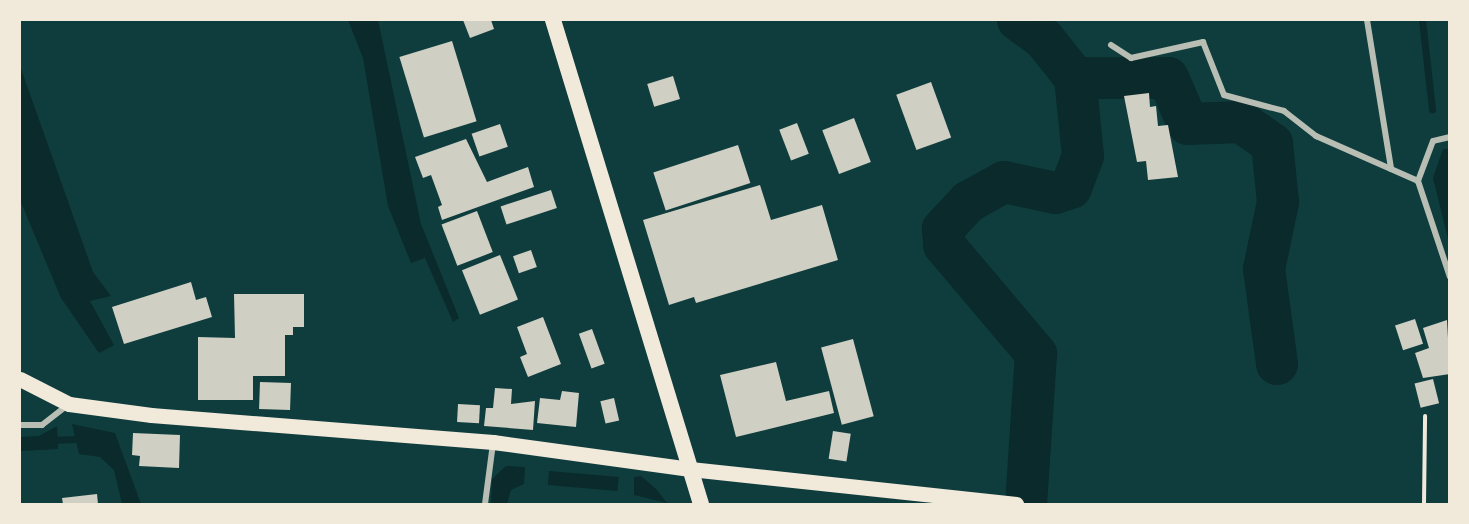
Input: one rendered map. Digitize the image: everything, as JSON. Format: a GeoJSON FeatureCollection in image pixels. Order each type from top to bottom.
{"type":"FeatureCollection","features":[{"type":"Feature","properties":{"kind":"highway"},"geometry":{"type":"LineString","coordinates":[[553,20],[701,504]]}},
{"type":"Feature","properties":{"kind":"main road"},"geometry":{"type":"LineString","coordinates":[[20,379],[69,404],[151,415],[493,442],[690,469],[1016,504]]}},
{"type":"Feature","properties":{"kind":"street"},"geometry":{"type":"LineString","coordinates":[[1368,20],[1391,169]]}},
{"type":"Feature","properties":{"kind":"street"},"geometry":{"type":"LineString","coordinates":[[1111,45],[1131,58],[1203,42],[1224,95],[1284,111],[1316,136],[1418,181]]}},
{"type":"Feature","properties":{"kind":"street"},"geometry":{"type":"LineString","coordinates":[[1449,138],[1433,141],[1418,181],[1449,277]]}},
{"type":"Feature","properties":{"kind":"street"},"geometry":{"type":"LineString","coordinates":[[20,425],[42,424],[69,404]]}},
{"type":"Feature","properties":{"kind":"street"},"geometry":{"type":"LineString","coordinates":[[484,504],[493,442]]}},
{"type":"Feature","properties":{"kind":"path"},"geometry":{"type":"LineString","coordinates":[[1424,504],[1425,417]]}},
{"type":"Feature","properties":{"kind":"water"},"geometry":{"type":"Polygon","coordinates":[[[348,20],[378,20],[421,224],[459,318],[453,322],[425,258],[411,263],[388,206],[363,58],[348,20]]]}},
{"type":"Feature","properties":{"kind":"water"},"geometry":{"type":"Polygon","coordinates":[[[20,66],[93,272],[111,296],[90,301],[114,345],[99,353],[61,298],[20,200],[20,66]]]}},
{"type":"Feature","properties":{"kind":"water"},"geometry":{"type":"Polygon","coordinates":[[[1443,149],[1449,149],[1449,243],[1433,178],[1443,149]]]}},
{"type":"Feature","properties":{"kind":"water"},"geometry":{"type":"Polygon","coordinates":[[[72,424],[115,433],[141,504],[122,504],[114,470],[100,457],[79,454],[72,424]]]}},
{"type":"Feature","properties":{"kind":"water"},"geometry":{"type":"Polygon","coordinates":[[[57,426],[58,449],[20,451],[20,437],[39,436],[57,426]]]}},
{"type":"Feature","properties":{"kind":"water"},"geometry":{"type":"Polygon","coordinates":[[[506,466],[525,467],[524,484],[511,490],[507,504],[491,504],[492,479],[506,466]]]}},
{"type":"Feature","properties":{"kind":"water"},"geometry":{"type":"Polygon","coordinates":[[[549,471],[619,477],[618,491],[548,485],[549,471]]]}},
{"type":"Feature","properties":{"kind":"water"},"geometry":{"type":"Polygon","coordinates":[[[641,476],[657,490],[667,503],[634,495],[634,477],[641,476]]]}},
{"type":"Feature","properties":{"kind":"building"},"geometry":{"type":"Polygon","coordinates":[[[463,20],[491,20],[494,29],[470,38],[463,20]]]}},
{"type":"Feature","properties":{"kind":"building"},"geometry":{"type":"Polygon","coordinates":[[[452,41],[477,121],[424,137],[399,57],[452,41]]]}},
{"type":"Feature","properties":{"kind":"building"},"geometry":{"type":"Polygon","coordinates":[[[673,76],[680,99],[654,107],[647,84],[673,76]]]}},
{"type":"Feature","properties":{"kind":"building"},"geometry":{"type":"Polygon","coordinates":[[[931,82],[951,137],[916,150],[896,95],[931,82]]]}},
{"type":"Feature","properties":{"kind":"building"},"geometry":{"type":"Polygon","coordinates":[[[1149,93],[1150,107],[1156,106],[1158,126],[1168,125],[1178,177],[1148,180],[1146,161],[1137,162],[1124,96],[1149,93]]]}},
{"type":"Feature","properties":{"kind":"building"},"geometry":{"type":"Polygon","coordinates":[[[854,118],[871,162],[839,174],[822,130],[854,118]]]}},
{"type":"Feature","properties":{"kind":"building"},"geometry":{"type":"Polygon","coordinates":[[[797,123],[809,154],[791,161],[779,130],[797,123]]]}},
{"type":"Feature","properties":{"kind":"building"},"geometry":{"type":"Polygon","coordinates":[[[500,124],[508,147],[479,156],[472,134],[500,124]]]}},
{"type":"Feature","properties":{"kind":"building"},"geometry":{"type":"Polygon","coordinates":[[[466,139],[487,182],[528,167],[534,187],[442,220],[438,207],[442,205],[431,175],[423,178],[415,157],[466,139]]]}},
{"type":"Feature","properties":{"kind":"building"},"geometry":{"type":"Polygon","coordinates":[[[738,145],[750,183],[666,211],[653,173],[738,145]]]}},
{"type":"Feature","properties":{"kind":"building"},"geometry":{"type":"Polygon","coordinates":[[[760,185],[771,220],[822,205],[838,260],[696,303],[694,297],[669,305],[643,220],[760,185]]]}},
{"type":"Feature","properties":{"kind":"building"},"geometry":{"type":"Polygon","coordinates":[[[551,190],[557,208],[506,224],[501,206],[551,190]]]}},
{"type":"Feature","properties":{"kind":"building"},"geometry":{"type":"Polygon","coordinates":[[[477,211],[493,252],[457,266],[442,225],[477,211]]]}},
{"type":"Feature","properties":{"kind":"building"},"geometry":{"type":"Polygon","coordinates":[[[531,250],[537,267],[519,273],[513,256],[531,250]]]}},
{"type":"Feature","properties":{"kind":"building"},"geometry":{"type":"Polygon","coordinates":[[[500,255],[518,300],[480,315],[462,270],[500,255]]]}},
{"type":"Feature","properties":{"kind":"building"},"geometry":{"type":"Polygon","coordinates":[[[191,282],[196,300],[206,297],[212,317],[124,344],[112,307],[191,282]]]}},
{"type":"Feature","properties":{"kind":"building"},"geometry":{"type":"Polygon","coordinates":[[[234,294],[304,294],[304,327],[293,327],[293,335],[285,335],[285,376],[253,376],[253,400],[198,400],[198,337],[235,338],[234,294]]]}},
{"type":"Feature","properties":{"kind":"building"},"geometry":{"type":"Polygon","coordinates":[[[543,317],[561,364],[528,377],[520,357],[527,354],[517,327],[543,317]]]}},
{"type":"Feature","properties":{"kind":"building"},"geometry":{"type":"Polygon","coordinates":[[[1415,319],[1423,344],[1403,350],[1395,325],[1415,319]]]}},
{"type":"Feature","properties":{"kind":"building"},"geometry":{"type":"Polygon","coordinates":[[[1447,320],[1450,374],[1423,378],[1415,353],[1429,348],[1423,328],[1447,320]]]}},
{"type":"Feature","properties":{"kind":"building"},"geometry":{"type":"Polygon","coordinates":[[[592,329],[605,364],[591,369],[579,334],[592,329]]]}},
{"type":"Feature","properties":{"kind":"building"},"geometry":{"type":"Polygon","coordinates":[[[853,339],[874,416],[842,425],[821,348],[853,339]]]}},
{"type":"Feature","properties":{"kind":"building"},"geometry":{"type":"Polygon","coordinates":[[[776,362],[786,401],[829,391],[834,413],[736,437],[720,375],[776,362]]]}},
{"type":"Feature","properties":{"kind":"building"},"geometry":{"type":"Polygon","coordinates":[[[1433,379],[1439,403],[1421,408],[1415,384],[1433,379]]]}},
{"type":"Feature","properties":{"kind":"building"},"geometry":{"type":"Polygon","coordinates":[[[260,382],[291,383],[290,410],[259,409],[260,382]]]}},
{"type":"Feature","properties":{"kind":"building"},"geometry":{"type":"Polygon","coordinates":[[[495,388],[512,389],[511,404],[535,401],[533,430],[484,426],[486,408],[493,408],[495,388]]]}},
{"type":"Feature","properties":{"kind":"building"},"geometry":{"type":"Polygon","coordinates":[[[562,391],[579,393],[576,427],[537,423],[540,398],[560,400],[562,391]]]}},
{"type":"Feature","properties":{"kind":"building"},"geometry":{"type":"Polygon","coordinates":[[[614,398],[619,420],[606,424],[600,401],[614,398]]]}},
{"type":"Feature","properties":{"kind":"building"},"geometry":{"type":"Polygon","coordinates":[[[458,404],[480,405],[479,423],[457,422],[458,404]]]}},
{"type":"Feature","properties":{"kind":"building"},"geometry":{"type":"Polygon","coordinates":[[[833,431],[851,434],[846,461],[829,459],[833,431]]]}},
{"type":"Feature","properties":{"kind":"building"},"geometry":{"type":"Polygon","coordinates":[[[133,433],[180,435],[179,468],[139,466],[140,456],[132,455],[133,433]]]}},
{"type":"Feature","properties":{"kind":"building"},"geometry":{"type":"Polygon","coordinates":[[[97,494],[98,504],[63,504],[62,498],[97,494]]]}},
{"type":"Feature","properties":{"kind":"waterway"},"geometry":{"type":"LineString","coordinates":[[1018,20],[1044,39],[1075,78],[1083,156],[1071,188],[1055,193],[1004,182],[968,202],[943,229],[944,245],[1036,354],[1026,504]]}},
{"type":"Feature","properties":{"kind":"waterway"},"geometry":{"type":"LineString","coordinates":[[1422,20],[1432,109]]}},
{"type":"Feature","properties":{"kind":"waterway"},"geometry":{"type":"LineString","coordinates":[[1075,78],[1168,78],[1188,124],[1241,122],[1272,144],[1278,202],[1264,269],[1277,364]]}},
{"type":"Feature","properties":{"kind":"waterway"},"geometry":{"type":"LineString","coordinates":[[49,440],[83,439]]}}]}
